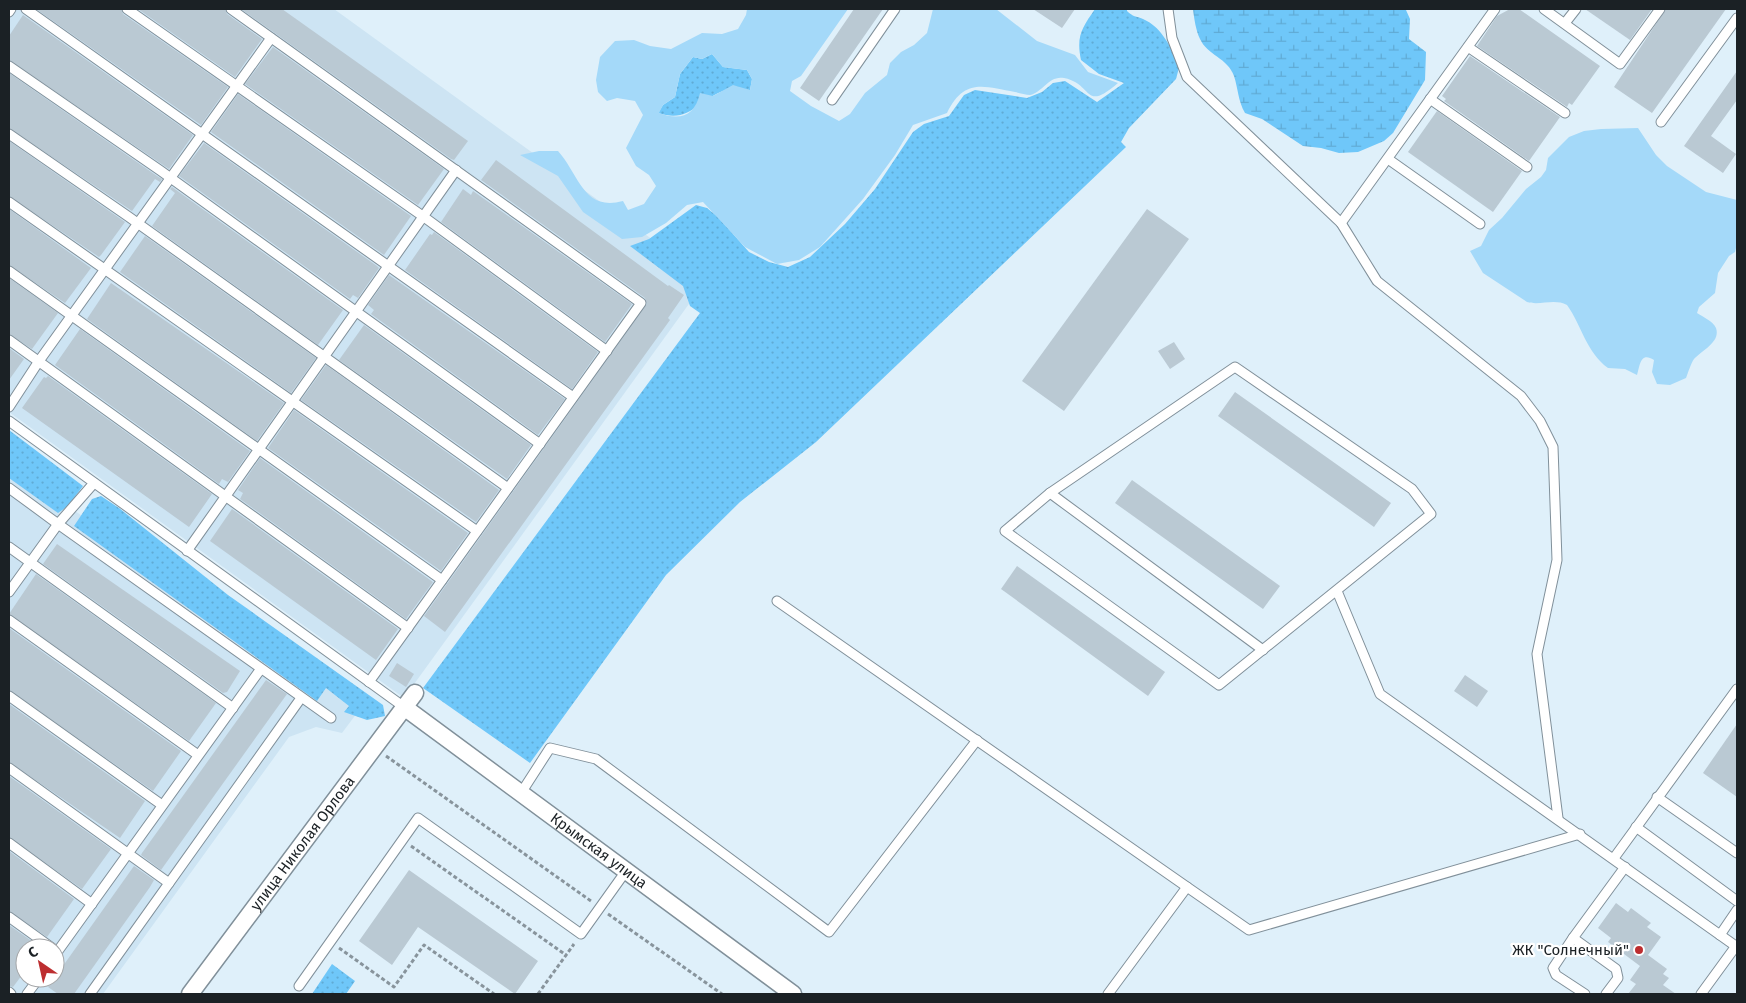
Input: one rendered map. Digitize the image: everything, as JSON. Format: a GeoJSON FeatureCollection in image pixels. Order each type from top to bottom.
{"type":"FeatureCollection","features":[{"type":"Feature","properties":{"kind":"street","name":"улица Николая Орлова"},"geometry":{"type":"LineString","coordinates":[[190,994],[415,693]]}},
{"type":"Feature","properties":{"kind":"street","name":"Крымская улица"},"geometry":{"type":"LineString","coordinates":[[404,708],[794,994]]}},
{"type":"Feature","properties":{"kind":"lane"},"geometry":{"type":"LineString","coordinates":[[26,9],[573,397]]}},
{"type":"Feature","properties":{"kind":"lane"},"geometry":{"type":"LineString","coordinates":[[128,9],[424,217],[607,351]]}},
{"type":"Feature","properties":{"kind":"lane"},"geometry":{"type":"LineString","coordinates":[[231,9],[641,303],[369,682]]}},
{"type":"Feature","properties":{"kind":"lane"},"geometry":{"type":"LineString","coordinates":[[832,100],[895,9]]}},
{"type":"Feature","properties":{"kind":"lane"},"geometry":{"type":"LineString","coordinates":[[1168,9],[1172,38],[1187,77],[1341,223],[1377,281],[1522,396],[1540,421],[1553,447],[1556,560],[1537,654],[1558,818]]}},
{"type":"Feature","properties":{"kind":"lane"},"geometry":{"type":"LineString","coordinates":[[1341,223],[1495,9]]}},
{"type":"Feature","properties":{"kind":"lane"},"geometry":{"type":"LineString","coordinates":[[1544,9],[1620,64],[1660,9]]}},
{"type":"Feature","properties":{"kind":"lane"},"geometry":{"type":"LineString","coordinates":[[1565,23],[1576,9]]}},
{"type":"Feature","properties":{"kind":"lane"},"geometry":{"type":"LineString","coordinates":[[1661,122],[1737,18]]}},
{"type":"Feature","properties":{"kind":"lane"},"geometry":{"type":"LineString","coordinates":[[9,407],[39,361],[172,179],[271,38]]}},
{"type":"Feature","properties":{"kind":"lane"},"geometry":{"type":"LineString","coordinates":[[1468,47],[1565,113]]}},
{"type":"Feature","properties":{"kind":"lane"},"geometry":{"type":"LineString","coordinates":[[9,66],[172,179],[540,444]]}},
{"type":"Feature","properties":{"kind":"lane"},"geometry":{"type":"LineString","coordinates":[[1430,99],[1527,167]]}},
{"type":"Feature","properties":{"kind":"lane"},"geometry":{"type":"LineString","coordinates":[[9,134],[139,224],[508,488]]}},
{"type":"Feature","properties":{"kind":"lane"},"geometry":{"type":"LineString","coordinates":[[1388,159],[1480,224]]}},
{"type":"Feature","properties":{"kind":"lane"},"geometry":{"type":"LineString","coordinates":[[187,551],[456,170]]}},
{"type":"Feature","properties":{"kind":"lane"},"geometry":{"type":"LineString","coordinates":[[9,202],[477,532]]}},
{"type":"Feature","properties":{"kind":"lane"},"geometry":{"type":"LineString","coordinates":[[9,271],[442,580]]}},
{"type":"Feature","properties":{"kind":"lane"},"geometry":{"type":"LineString","coordinates":[[9,340],[408,628]]}},
{"type":"Feature","properties":{"kind":"lane"},"geometry":{"type":"LineString","coordinates":[[1235,368],[1412,489],[1431,514],[1337,590],[1219,685],[1005,531],[1050,493],[1235,368]]}},
{"type":"Feature","properties":{"kind":"lane"},"geometry":{"type":"LineString","coordinates":[[9,421],[404,708]]}},
{"type":"Feature","properties":{"kind":"lane"},"geometry":{"type":"LineString","coordinates":[[9,592],[58,524],[94,483]]}},
{"type":"Feature","properties":{"kind":"lane"},"geometry":{"type":"LineString","coordinates":[[9,488],[260,670],[331,718]]}},
{"type":"Feature","properties":{"kind":"lane"},"geometry":{"type":"LineString","coordinates":[[1050,493],[1263,650]]}},
{"type":"Feature","properties":{"kind":"lane"},"geometry":{"type":"LineString","coordinates":[[9,547],[233,708]]}},
{"type":"Feature","properties":{"kind":"lane"},"geometry":{"type":"LineString","coordinates":[[1337,590],[1380,694],[1558,818],[1736,947],[1701,994]]}},
{"type":"Feature","properties":{"kind":"lane"},"geometry":{"type":"LineString","coordinates":[[777,601],[1248,930],[1580,834]]}},
{"type":"Feature","properties":{"kind":"lane"},"geometry":{"type":"LineString","coordinates":[[9,620],[198,756]]}},
{"type":"Feature","properties":{"kind":"lane"},"geometry":{"type":"LineString","coordinates":[[65,938],[92,904],[260,670]]}},
{"type":"Feature","properties":{"kind":"lane"},"geometry":{"type":"LineString","coordinates":[[1614,858],[1737,689]]}},
{"type":"Feature","properties":{"kind":"lane"},"geometry":{"type":"LineString","coordinates":[[9,696],[162,805]]}},
{"type":"Feature","properties":{"kind":"lane"},"geometry":{"type":"LineString","coordinates":[[90,994],[301,698]]}},
{"type":"Feature","properties":{"kind":"lane"},"geometry":{"type":"LineString","coordinates":[[521,794],[550,748],[596,759],[829,932],[977,740]]}},
{"type":"Feature","properties":{"kind":"lane"},"geometry":{"type":"LineString","coordinates":[[9,768],[169,883]]}},
{"type":"Feature","properties":{"kind":"lane"},"geometry":{"type":"LineString","coordinates":[[1657,797],[1737,853]]}},
{"type":"Feature","properties":{"kind":"lane"},"geometry":{"type":"LineString","coordinates":[[299,986],[418,818],[581,934],[626,871]]}},
{"type":"Feature","properties":{"kind":"lane"},"geometry":{"type":"LineString","coordinates":[[1636,827],[1737,901]]}},
{"type":"Feature","properties":{"kind":"lane"},"geometry":{"type":"LineString","coordinates":[[9,843],[92,904]]}},
{"type":"Feature","properties":{"kind":"lane"},"geometry":{"type":"LineString","coordinates":[[1585,994],[1556,974],[1553,968],[1625,866]]}},
{"type":"Feature","properties":{"kind":"lane"},"geometry":{"type":"LineString","coordinates":[[1108,994],[1187,887]]}},
{"type":"Feature","properties":{"kind":"lane"},"geometry":{"type":"LineString","coordinates":[[1720,935],[1737,910]]}},
{"type":"Feature","properties":{"kind":"lane"},"geometry":{"type":"LineString","coordinates":[[9,917],[37,938]]}},
{"type":"Feature","properties":{"kind":"lane"},"geometry":{"type":"LineString","coordinates":[[1573,938],[1616,969],[1618,978],[1606,994]]}},
{"type":"Feature","properties":{"kind":"path"},"geometry":{"type":"LineString","coordinates":[[374,748],[722,994]]}},
{"type":"Feature","properties":{"kind":"path"},"geometry":{"type":"LineString","coordinates":[[403,840],[566,955]]}},
{"type":"Feature","properties":{"kind":"path"},"geometry":{"type":"LineString","coordinates":[[538,994],[581,934]]}},
{"type":"Feature","properties":{"kind":"path"},"geometry":{"type":"LineString","coordinates":[[330,942],[394,987],[424,945],[494,994]]}},
{"type":"Feature","properties":{"kind":"shaded area"},"geometry":{"type":"Polygon","coordinates":[[[9,9],[334,9],[707,279],[404,698],[9,412],[9,9]]]}},
{"type":"Feature","properties":{"kind":"shaded area"},"geometry":{"type":"Polygon","coordinates":[[[747,9],[848,9],[801,76],[792,81],[790,91],[811,106],[839,121],[850,114],[865,93],[887,75],[890,63],[901,52],[914,45],[927,33],[933,9],[996,9],[1037,41],[1075,55],[1088,72],[1118,83],[1099,96],[1089,94],[1073,81],[1064,78],[1050,81],[1039,91],[1030,95],[984,87],[968,89],[953,102],[947,113],[913,125],[895,155],[863,199],[820,247],[799,260],[777,264],[745,247],[703,202],[687,205],[666,223],[642,237],[622,239],[583,212],[558,176],[520,155],[539,151],[558,151],[583,189],[590,196],[599,201],[610,203],[623,201],[628,210],[644,204],[656,186],[649,175],[636,166],[626,148],[643,115],[635,101],[617,98],[607,101],[598,92],[596,80],[600,57],[615,41],[634,40],[650,46],[671,49],[702,33],[722,34],[738,29],[746,15],[747,9]],[[712,54],[702,59],[693,57],[680,74],[675,97],[663,105],[659,113],[674,116],[686,115],[698,101],[700,93],[713,96],[733,85],[750,90],[752,79],[747,70],[723,67],[712,54]]]}},
{"type":"Feature","properties":{"kind":"shaded area"},"geometry":{"type":"Polygon","coordinates":[[[1638,128],[1656,155],[1667,166],[1706,192],[1737,200],[1737,244],[1735,252],[1729,256],[1718,273],[1715,293],[1699,307],[1697,313],[1715,326],[1716,338],[1710,346],[1694,359],[1686,378],[1670,385],[1657,384],[1652,372],[1654,360],[1646,357],[1641,361],[1637,375],[1625,369],[1608,368],[1589,347],[1567,305],[1557,302],[1527,302],[1483,273],[1470,251],[1481,246],[1489,230],[1502,218],[1526,189],[1541,177],[1546,170],[1548,158],[1569,137],[1584,131],[1638,128]]]}},
{"type":"Feature","properties":{"kind":"shaded area"},"geometry":{"type":"Polygon","coordinates":[[[9,462],[224,621],[321,676],[363,705],[342,733],[316,727],[289,737],[103,994],[9,994],[9,462]]]}},
{"type":"Feature","properties":{"kind":"green space"},"geometry":{"type":"Polygon","coordinates":[[[1095,9],[1127,9],[1131,14],[1150,23],[1165,38],[1180,64],[1176,79],[1129,128],[1121,142],[1126,147],[816,442],[740,502],[666,575],[530,763],[423,688],[700,313],[690,306],[683,286],[630,246],[649,239],[696,205],[707,208],[718,217],[749,252],[769,262],[788,267],[810,257],[845,224],[875,189],[913,132],[924,124],[949,116],[964,95],[975,90],[1027,98],[1042,92],[1053,83],[1065,81],[1097,102],[1124,83],[1099,74],[1081,60],[1079,45],[1081,33],[1095,9]]]}},
{"type":"Feature","properties":{"kind":"green space"},"geometry":{"type":"Polygon","coordinates":[[[1193,9],[1406,10],[1410,19],[1409,39],[1426,52],[1425,80],[1393,133],[1384,141],[1358,152],[1339,153],[1303,146],[1262,119],[1245,113],[1231,70],[1207,49],[1200,39],[1193,9]]]}},
{"type":"Feature","properties":{"kind":"green space"},"geometry":{"type":"Polygon","coordinates":[[[712,54],[723,67],[747,70],[752,79],[750,90],[726,90],[716,94],[694,109],[678,115],[669,116],[658,113],[663,105],[675,97],[680,74],[693,57],[702,59],[712,54]]]}},
{"type":"Feature","properties":{"kind":"green space"},"geometry":{"type":"Polygon","coordinates":[[[9,430],[83,486],[68,506],[58,513],[9,478],[9,430]]]}},
{"type":"Feature","properties":{"kind":"green space"},"geometry":{"type":"Polygon","coordinates":[[[101,496],[119,508],[228,595],[383,705],[385,716],[367,720],[344,712],[349,706],[326,688],[317,701],[74,526],[92,499],[101,496]]]}},
{"type":"Feature","properties":{"kind":"green space"},"geometry":{"type":"Polygon","coordinates":[[[332,964],[355,981],[346,994],[312,994],[332,964]]]}},
{"type":"Feature","properties":{"kind":"building"},"geometry":{"type":"Polygon","coordinates":[[[36,9],[121,9],[123,14],[228,87],[201,125],[36,9]]]}},
{"type":"Feature","properties":{"kind":"building"},"geometry":{"type":"Polygon","coordinates":[[[138,9],[225,9],[227,14],[262,39],[235,77],[138,9]]]}},
{"type":"Feature","properties":{"kind":"building"},"geometry":{"type":"Polygon","coordinates":[[[241,9],[282,9],[468,141],[454,160],[451,159],[241,9]]]}},
{"type":"Feature","properties":{"kind":"building"},"geometry":{"type":"Polygon","coordinates":[[[854,9],[883,9],[819,101],[800,88],[854,9]]]}},
{"type":"Feature","properties":{"kind":"building"},"geometry":{"type":"Polygon","coordinates":[[[1033,9],[1075,9],[1062,28],[1033,9]]]}},
{"type":"Feature","properties":{"kind":"building"},"geometry":{"type":"Polygon","coordinates":[[[1510,9],[1519,9],[1600,66],[1572,105],[1569,103],[1567,107],[1477,46],[1497,16],[1510,9]]]}},
{"type":"Feature","properties":{"kind":"building"},"geometry":{"type":"Polygon","coordinates":[[[1585,9],[1652,9],[1630,40],[1585,9]]]}},
{"type":"Feature","properties":{"kind":"building"},"geometry":{"type":"Polygon","coordinates":[[[1666,9],[1726,9],[1652,113],[1614,87],[1666,9]]]}},
{"type":"Feature","properties":{"kind":"building"},"geometry":{"type":"Polygon","coordinates":[[[23,15],[193,135],[169,169],[9,60],[9,36],[23,15]]]}},
{"type":"Feature","properties":{"kind":"building"},"geometry":{"type":"Polygon","coordinates":[[[273,47],[444,169],[418,205],[245,84],[273,47]]]}},
{"type":"Feature","properties":{"kind":"building"},"geometry":{"type":"Polygon","coordinates":[[[1470,56],[1560,117],[1529,161],[1444,101],[1446,99],[1442,96],[1470,56]]]}},
{"type":"Feature","properties":{"kind":"building"},"geometry":{"type":"Polygon","coordinates":[[[1737,71],[1737,100],[1711,136],[1736,154],[1723,173],[1684,146],[1737,71]]]}},
{"type":"Feature","properties":{"kind":"building"},"geometry":{"type":"Polygon","coordinates":[[[9,73],[162,179],[160,182],[155,179],[132,211],[9,128],[9,73]]]}},
{"type":"Feature","properties":{"kind":"building"},"geometry":{"type":"Polygon","coordinates":[[[238,94],[411,216],[384,255],[211,132],[238,94]]]}},
{"type":"Feature","properties":{"kind":"building"},"geometry":{"type":"Polygon","coordinates":[[[1437,111],[1522,171],[1493,212],[1408,152],[1437,111]]]}},
{"type":"Feature","properties":{"kind":"building"},"geometry":{"type":"Polygon","coordinates":[[[9,141],[125,222],[99,257],[9,196],[9,141]]]}},
{"type":"Feature","properties":{"kind":"building"},"geometry":{"type":"Polygon","coordinates":[[[204,143],[379,268],[358,298],[353,295],[350,299],[179,176],[204,143]]]}},
{"type":"Feature","properties":{"kind":"building"},"geometry":{"type":"Polygon","coordinates":[[[496,160],[668,286],[684,295],[668,318],[670,320],[445,632],[424,616],[647,304],[645,298],[481,180],[496,160]]]}},
{"type":"Feature","properties":{"kind":"building"},"geometry":{"type":"Polygon","coordinates":[[[172,187],[343,310],[318,345],[152,226],[175,193],[170,189],[172,187]]]}},
{"type":"Feature","properties":{"kind":"building"},"geometry":{"type":"Polygon","coordinates":[[[463,189],[471,195],[473,191],[632,304],[605,342],[441,222],[463,189]]]}},
{"type":"Feature","properties":{"kind":"building"},"geometry":{"type":"Polygon","coordinates":[[[9,209],[91,268],[65,303],[9,265],[9,209]]]}},
{"type":"Feature","properties":{"kind":"building"},"geometry":{"type":"Polygon","coordinates":[[[1147,209],[1189,239],[1064,411],[1022,381],[1147,209]]]}},
{"type":"Feature","properties":{"kind":"building"},"geometry":{"type":"Polygon","coordinates":[[[434,232],[598,352],[572,389],[405,270],[430,234],[432,235],[434,232]]]}},
{"type":"Feature","properties":{"kind":"building"},"geometry":{"type":"Polygon","coordinates":[[[145,236],[316,358],[291,393],[120,272],[145,236]]]}},
{"type":"Feature","properties":{"kind":"building"},"geometry":{"type":"Polygon","coordinates":[[[389,275],[565,399],[538,435],[371,314],[374,310],[368,305],[389,275]]]}},
{"type":"Feature","properties":{"kind":"building"},"geometry":{"type":"Polygon","coordinates":[[[9,278],[58,313],[32,349],[9,334],[9,278]]]}},
{"type":"Feature","properties":{"kind":"building"},"geometry":{"type":"Polygon","coordinates":[[[111,283],[284,403],[257,441],[87,319],[111,283]]]}},
{"type":"Feature","properties":{"kind":"building"},"geometry":{"type":"Polygon","coordinates":[[[364,325],[531,445],[507,479],[339,360],[364,325]]]}},
{"type":"Feature","properties":{"kind":"building"},"geometry":{"type":"Polygon","coordinates":[[[80,329],[250,451],[228,482],[222,479],[219,484],[55,365],[80,329]]]}},
{"type":"Feature","properties":{"kind":"building"},"geometry":{"type":"Polygon","coordinates":[[[1174,342],[1185,359],[1170,369],[1158,351],[1174,342]]]}},
{"type":"Feature","properties":{"kind":"building"},"geometry":{"type":"Polygon","coordinates":[[[9,348],[24,359],[9,380],[9,348]]]}},
{"type":"Feature","properties":{"kind":"building"},"geometry":{"type":"Polygon","coordinates":[[[326,365],[499,490],[476,522],[301,400],[326,365]]]}},
{"type":"Feature","properties":{"kind":"building"},"geometry":{"type":"Polygon","coordinates":[[[48,376],[212,494],[189,527],[22,408],[44,377],[48,376]]]}},
{"type":"Feature","properties":{"kind":"building"},"geometry":{"type":"Polygon","coordinates":[[[1235,392],[1391,503],[1374,527],[1218,416],[1235,392]]]}},
{"type":"Feature","properties":{"kind":"building"},"geometry":{"type":"Polygon","coordinates":[[[294,410],[468,533],[441,571],[268,448],[294,410]]]}},
{"type":"Feature","properties":{"kind":"building"},"geometry":{"type":"Polygon","coordinates":[[[260,458],[433,582],[406,619],[240,499],[243,493],[238,490],[260,458]]]}},
{"type":"Feature","properties":{"kind":"building"},"geometry":{"type":"Polygon","coordinates":[[[1132,480],[1280,586],[1263,609],[1115,503],[1132,480]]]}},
{"type":"Feature","properties":{"kind":"building"},"geometry":{"type":"Polygon","coordinates":[[[232,509],[398,629],[376,660],[210,541],[232,509]]]}},
{"type":"Feature","properties":{"kind":"building"},"geometry":{"type":"Polygon","coordinates":[[[57,544],[240,671],[227,692],[223,693],[43,564],[57,544]]]}},
{"type":"Feature","properties":{"kind":"building"},"geometry":{"type":"Polygon","coordinates":[[[1017,566],[1165,672],[1148,696],[1001,589],[1017,566]]]}},
{"type":"Feature","properties":{"kind":"building"},"geometry":{"type":"Polygon","coordinates":[[[36,574],[216,703],[189,741],[9,614],[36,574]]]}},
{"type":"Feature","properties":{"kind":"building"},"geometry":{"type":"Polygon","coordinates":[[[9,628],[181,751],[153,791],[9,690],[9,628]]]}},
{"type":"Feature","properties":{"kind":"building"},"geometry":{"type":"Polygon","coordinates":[[[397,663],[414,674],[406,687],[389,676],[397,663]]]}},
{"type":"Feature","properties":{"kind":"building"},"geometry":{"type":"Polygon","coordinates":[[[1465,675],[1488,691],[1477,707],[1454,691],[1465,675]]]}},
{"type":"Feature","properties":{"kind":"building"},"geometry":{"type":"Polygon","coordinates":[[[266,680],[287,694],[161,870],[141,855],[142,853],[266,680]]]}},
{"type":"Feature","properties":{"kind":"building"},"geometry":{"type":"Polygon","coordinates":[[[9,704],[145,801],[120,838],[9,762],[9,704]]]}},
{"type":"Feature","properties":{"kind":"building"},"geometry":{"type":"Polygon","coordinates":[[[1737,724],[1737,797],[1703,773],[1737,724]]]}},
{"type":"Feature","properties":{"kind":"building"},"geometry":{"type":"Polygon","coordinates":[[[9,776],[111,849],[82,889],[9,837],[9,776]]]}},
{"type":"Feature","properties":{"kind":"building"},"geometry":{"type":"Polygon","coordinates":[[[9,851],[74,899],[47,937],[9,911],[9,851]]]}},
{"type":"Feature","properties":{"kind":"building"},"geometry":{"type":"Polygon","coordinates":[[[134,866],[154,880],[74,994],[58,994],[49,988],[65,988],[65,963],[134,866]]]}},
{"type":"Feature","properties":{"kind":"building"},"geometry":{"type":"Polygon","coordinates":[[[409,870],[538,961],[515,994],[418,927],[392,965],[359,941],[409,870]]]}},
{"type":"Feature","properties":{"kind":"building","name":"ЖК \"Солнечный\""},"geometry":{"type":"Polygon","coordinates":[[[1616,903],[1628,912],[1631,908],[1651,923],[1647,927],[1661,937],[1648,955],[1667,969],[1663,974],[1669,978],[1663,985],[1676,994],[1628,994],[1636,984],[1630,980],[1640,966],[1608,942],[1611,938],[1598,928],[1616,903]]]}},
{"type":"Feature","properties":{"kind":"building"},"geometry":{"type":"Polygon","coordinates":[[[9,925],[27,938],[15,938],[15,984],[13,987],[9,986],[9,925]]]}},
{"type":"Feature","properties":{"kind":"place","name":"ЖК \"Солнечный\""},"geometry":{"type":"Point","coordinates":[1639,950]}}]}
